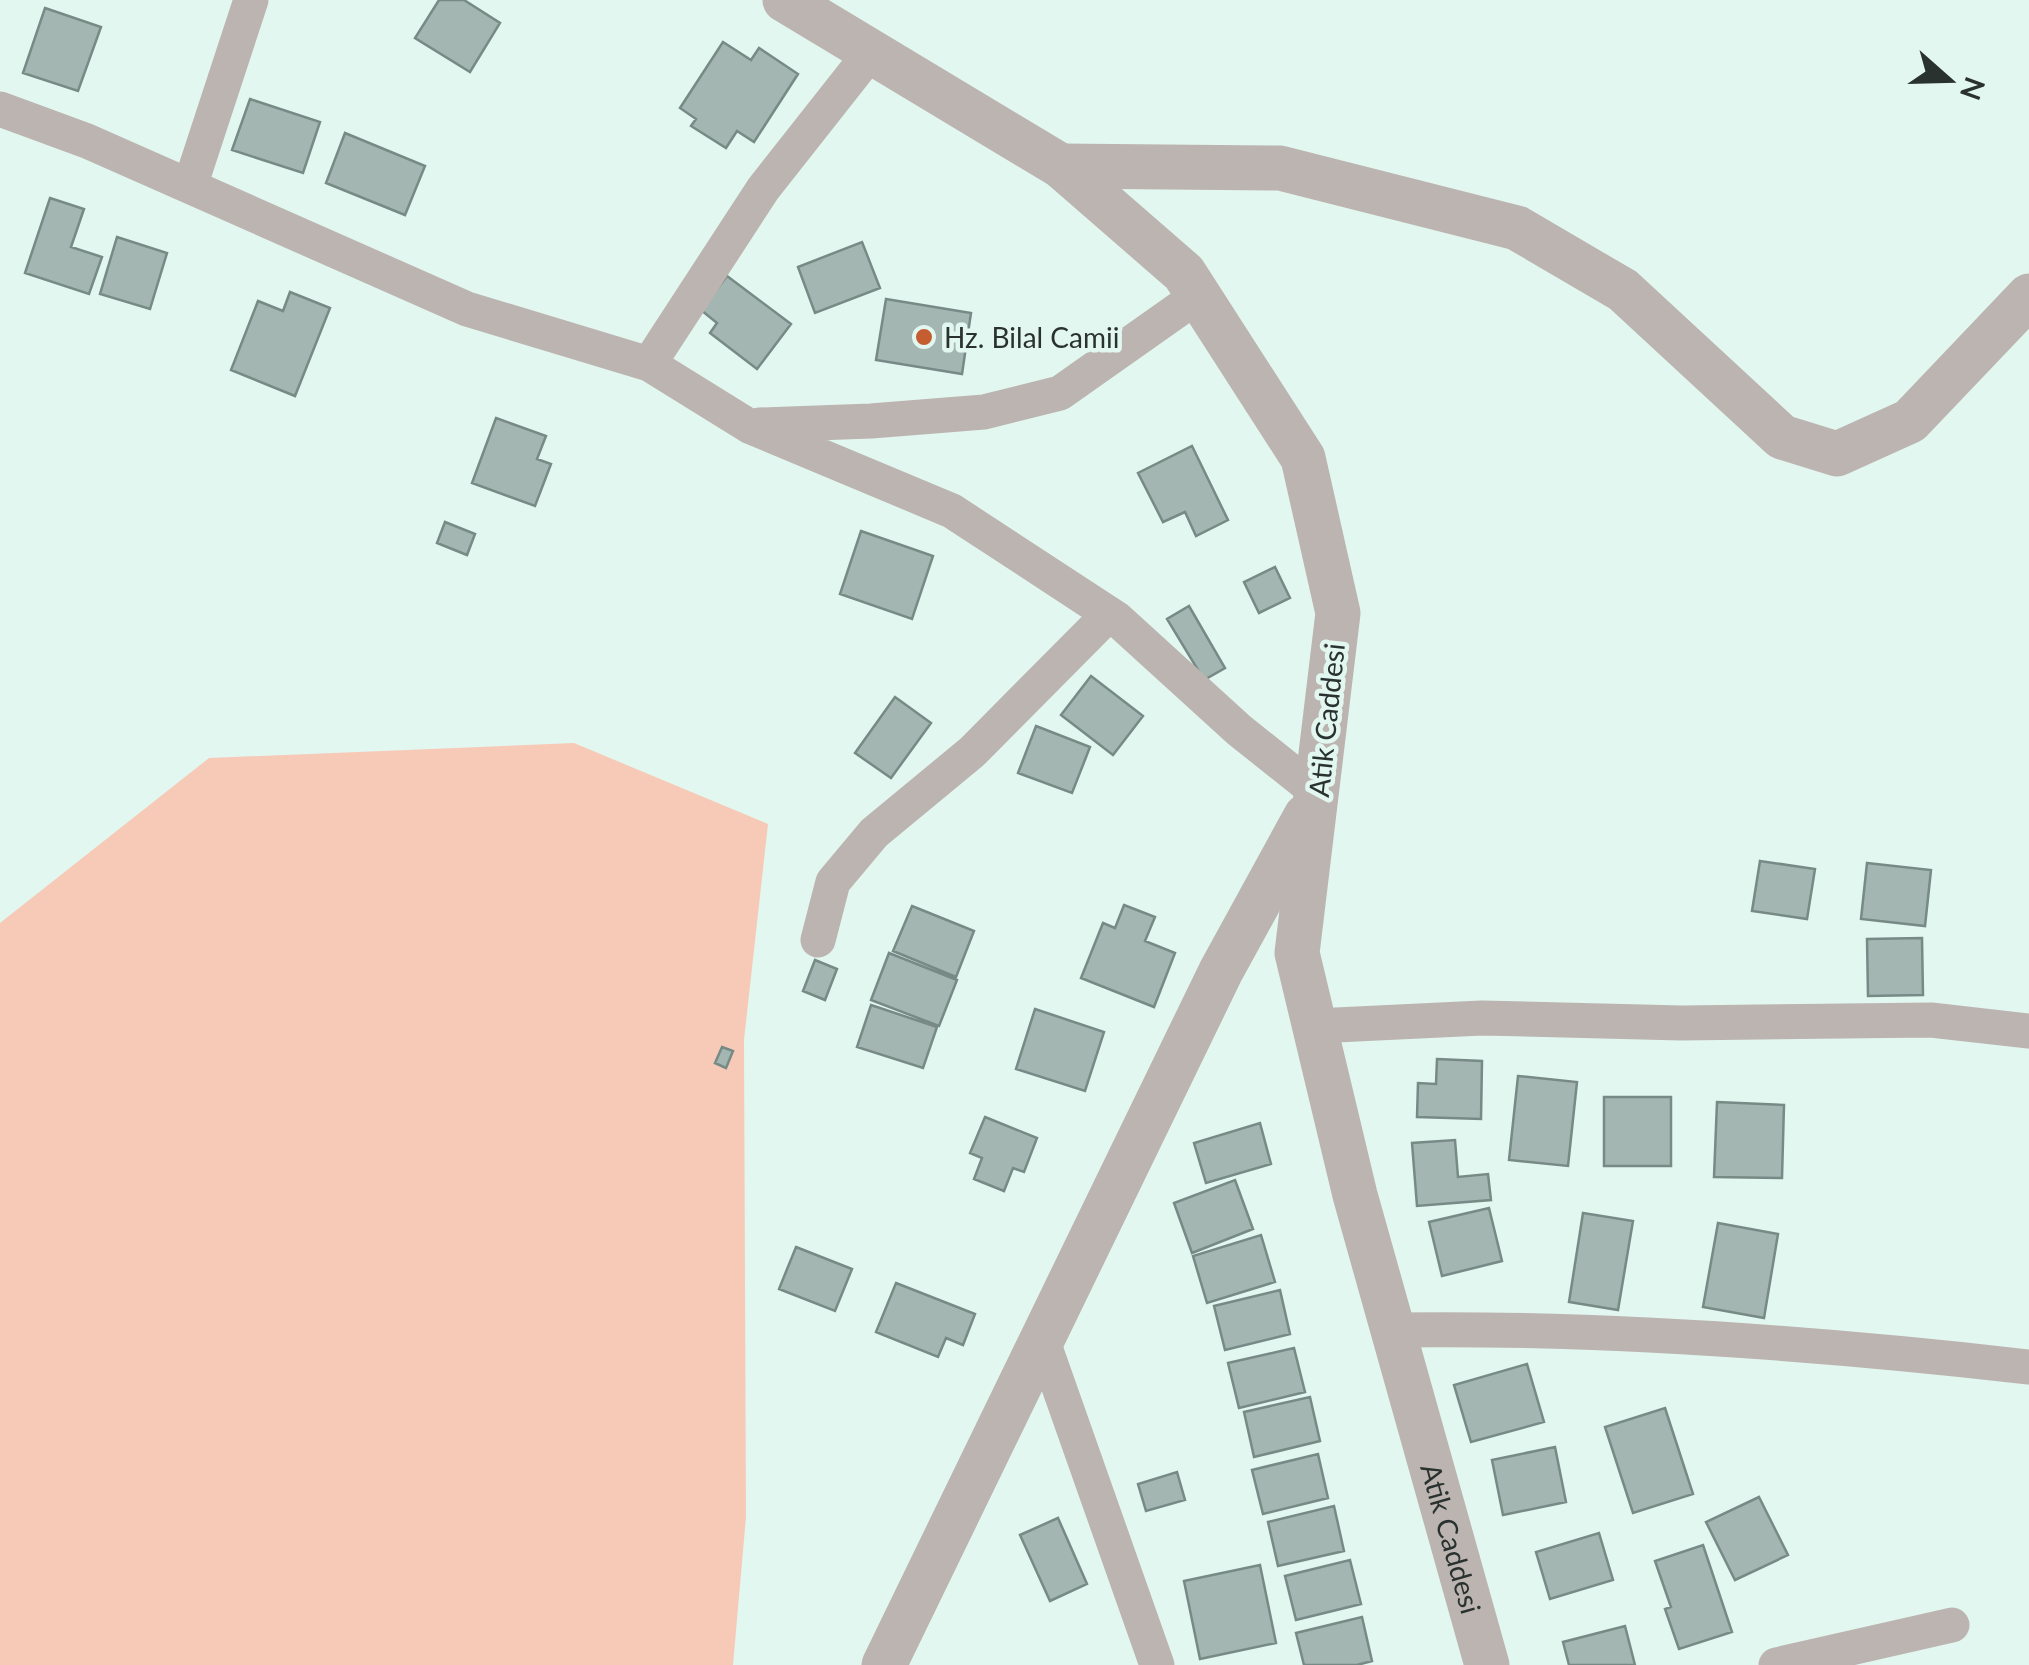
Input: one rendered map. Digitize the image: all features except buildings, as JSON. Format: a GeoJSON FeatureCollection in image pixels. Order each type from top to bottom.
{"type":"FeatureCollection","features":[{"type":"Feature","properties":{"kind":"street"},"geometry":{"type":"LineString","coordinates":[[190,186],[251,0]]}},
{"type":"Feature","properties":{"kind":"street","name":"Atik Caddesi"},"geometry":{"type":"LineString","coordinates":[[785,0],[1061,166],[1184,273],[1303,458],[1338,613],[1298,953],[1355,1195],[1487,1665]]}},
{"type":"Feature","properties":{"kind":"street"},"geometry":{"type":"LineString","coordinates":[[649,364],[763,189],[871,52]]}},
{"type":"Feature","properties":{"kind":"street"},"geometry":{"type":"LineString","coordinates":[[0,109],[87,141],[467,309],[649,364],[748,426],[952,510],[1109,614],[1239,730],[1318,794],[1221,971],[884,1665]]}},
{"type":"Feature","properties":{"kind":"street"},"geometry":{"type":"LineString","coordinates":[[1061,166],[1280,168],[1517,228],[1624,290],[1782,437],[1837,454],[1910,421],[2029,296]]}},
{"type":"Feature","properties":{"kind":"street"},"geometry":{"type":"LineString","coordinates":[[748,426],[984,412],[1060,393],[1198,295]]}},
{"type":"Feature","properties":{"kind":"street"},"geometry":{"type":"LineString","coordinates":[[818,940],[833,882],[874,833],[972,752],[1109,614]]}},
{"type":"Feature","properties":{"kind":"street"},"geometry":{"type":"LineString","coordinates":[[1315,1026],[1482,1018],[1680,1023],[1931,1020],[2029,1030]]}},
{"type":"Feature","properties":{"kind":"street"},"geometry":{"type":"LineString","coordinates":[[1393,1330],[1508,1328],[1715,1338],[2029,1367]]}},
{"type":"Feature","properties":{"kind":"street"},"geometry":{"type":"LineString","coordinates":[[1042,1339],[1156,1665]]}},
{"type":"Feature","properties":{"kind":"street"},"geometry":{"type":"LineString","coordinates":[[1776,1665],[1952,1625]]}},
{"type":"Feature","properties":{"kind":"shaded area"},"geometry":{"type":"Polygon","coordinates":[[[574,743],[768,824],[744,1040],[746,1517],[733,1665],[0,1665],[0,923],[209,758],[574,743]]]}},
{"type":"Feature","properties":{"kind":"place","name":"Hz. Bilal Camii"},"geometry":{"type":"Point","coordinates":[924,337]}}]}
